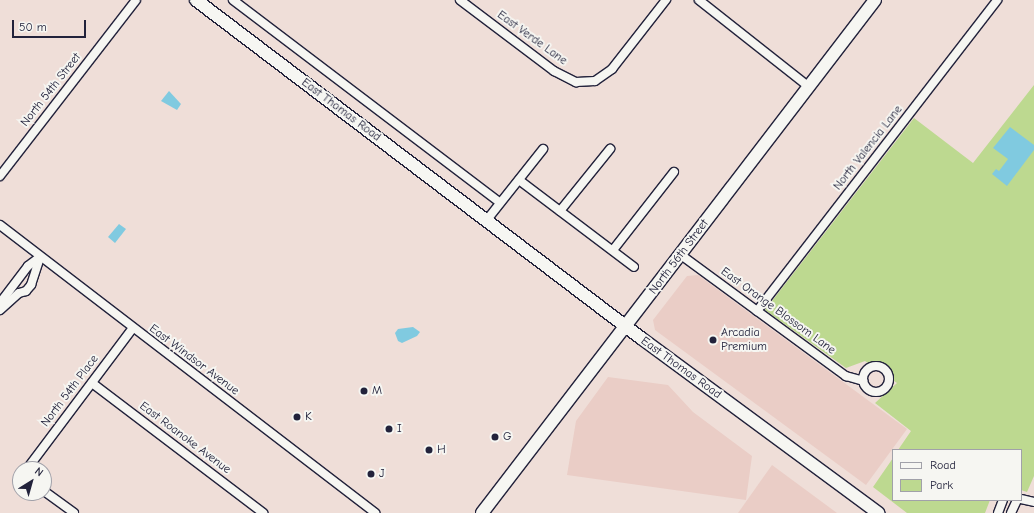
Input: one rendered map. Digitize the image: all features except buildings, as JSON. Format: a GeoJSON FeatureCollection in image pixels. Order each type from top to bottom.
{"type":"FeatureCollection","features":[{"type":"Feature","properties":{"kind":"main road","name":"East Thomas Road"},"geometry":{"type":"LineString","coordinates":[[196,0],[626,328],[878,513]]}},
{"type":"Feature","properties":{"kind":"main road","name":"North 56th Street"},"geometry":{"type":"LineString","coordinates":[[482,513],[626,328],[808,86],[875,0]]}},
{"type":"Feature","properties":{"kind":"street","name":"North 54th Street"},"geometry":{"type":"LineString","coordinates":[[0,176],[136,0]]}},
{"type":"Feature","properties":{"kind":"street","name":"East Thomas Road"},"geometry":{"type":"LineString","coordinates":[[233,0],[499,202]]}},
{"type":"Feature","properties":{"kind":"street","name":"East Verde Lane"},"geometry":{"type":"LineString","coordinates":[[460,0],[554,71],[576,82],[595,80],[612,69],[666,0]]}},
{"type":"Feature","properties":{"kind":"street"},"geometry":{"type":"LineString","coordinates":[[699,0],[808,86]]}},
{"type":"Feature","properties":{"kind":"street","name":"North Valencia Lane"},"geometry":{"type":"LineString","coordinates":[[757,311],[997,0]]}},
{"type":"Feature","properties":{"kind":"street"},"geometry":{"type":"LineString","coordinates":[[486,221],[499,202],[519,180],[544,148]]}},
{"type":"Feature","properties":{"kind":"street"},"geometry":{"type":"LineString","coordinates":[[560,211],[610,149]]}},
{"type":"Feature","properties":{"kind":"street"},"geometry":{"type":"LineString","coordinates":[[613,250],[674,172]]}},
{"type":"Feature","properties":{"kind":"street"},"geometry":{"type":"LineString","coordinates":[[519,180],[634,267]]}},
{"type":"Feature","properties":{"kind":"street","name":"East Windsor Avenue"},"geometry":{"type":"LineString","coordinates":[[0,225],[375,513]]}},
{"type":"Feature","properties":{"kind":"street","name":"East Orange Blossom Lane"},"geometry":{"type":"LineString","coordinates":[[681,254],[846,376],[863,381]]}},
{"type":"Feature","properties":{"kind":"street"},"geometry":{"type":"LineString","coordinates":[[0,303],[15,290],[26,291],[31,286],[40,257]]}},
{"type":"Feature","properties":{"kind":"street"},"geometry":{"type":"LineString","coordinates":[[0,310],[15,290],[28,266],[40,257]]}},
{"type":"Feature","properties":{"kind":"street","name":"North 54th Place"},"geometry":{"type":"LineString","coordinates":[[33,461],[133,328]]}},
{"type":"Feature","properties":{"kind":"street","name":"East Roanoke Avenue"},"geometry":{"type":"LineString","coordinates":[[92,383],[263,513]]}},
{"type":"Feature","properties":{"kind":"street"},"geometry":{"type":"LineString","coordinates":[[52,497],[74,513]]}},
{"type":"Feature","properties":{"kind":"street"},"geometry":{"type":"LineString","coordinates":[[1022,499],[1034,502]]}},
{"type":"Feature","properties":{"kind":"street"},"geometry":{"type":"LineString","coordinates":[[998,513],[1003,501]]}},
{"type":"Feature","properties":{"kind":"street"},"geometry":{"type":"LineString","coordinates":[[1011,513],[1017,501]]}},
{"type":"Feature","properties":{"kind":"shaded area"},"geometry":{"type":"Polygon","coordinates":[[[698,275],[907,429],[866,485],[655,330],[653,320],[687,276],[698,275]]]}},
{"type":"Feature","properties":{"kind":"shaded area"},"geometry":{"type":"Polygon","coordinates":[[[608,377],[668,385],[693,412],[752,456],[746,500],[567,475],[576,421],[608,377]]]}},
{"type":"Feature","properties":{"kind":"shaded area"},"geometry":{"type":"Polygon","coordinates":[[[772,465],[837,513],[738,513],[772,465]]]}},
{"type":"Feature","properties":{"kind":"green space"},"geometry":{"type":"Polygon","coordinates":[[[1034,85],[1034,476],[1027,492],[1022,490],[1022,449],[899,449],[911,431],[875,403],[897,383],[865,361],[846,368],[765,310],[914,118],[973,163],[1034,85]]]}},
{"type":"Feature","properties":{"kind":"green space"},"geometry":{"type":"Polygon","coordinates":[[[892,459],[892,501],[990,501],[985,513],[907,513],[873,487],[892,459]]]}},
{"type":"Feature","properties":{"kind":"water"},"geometry":{"type":"Polygon","coordinates":[[[169,91],[181,104],[177,110],[161,101],[169,91]]]}},
{"type":"Feature","properties":{"kind":"water"},"geometry":{"type":"Polygon","coordinates":[[[1010,127],[1034,145],[1034,150],[1007,186],[992,174],[996,169],[999,171],[1008,159],[993,148],[1010,127]]]}},
{"type":"Feature","properties":{"kind":"water"},"geometry":{"type":"Polygon","coordinates":[[[119,224],[126,229],[115,243],[108,237],[119,224]]]}},
{"type":"Feature","properties":{"kind":"water"},"geometry":{"type":"Polygon","coordinates":[[[413,327],[420,332],[417,336],[402,343],[398,341],[395,333],[398,329],[413,327]]]}},
{"type":"Feature","properties":{"kind":"place","name":"Arcadia Premium"},"geometry":{"type":"Point","coordinates":[713,340]}},
{"type":"Feature","properties":{"kind":"place","name":"M"},"geometry":{"type":"Point","coordinates":[364,391]}},
{"type":"Feature","properties":{"kind":"place","name":"K"},"geometry":{"type":"Point","coordinates":[297,417]}},
{"type":"Feature","properties":{"kind":"place","name":"I"},"geometry":{"type":"Point","coordinates":[389,429]}},
{"type":"Feature","properties":{"kind":"place","name":"G"},"geometry":{"type":"Point","coordinates":[495,437]}},
{"type":"Feature","properties":{"kind":"place","name":"H"},"geometry":{"type":"Point","coordinates":[429,450]}},
{"type":"Feature","properties":{"kind":"place","name":"J"},"geometry":{"type":"Point","coordinates":[371,474]}}]}
